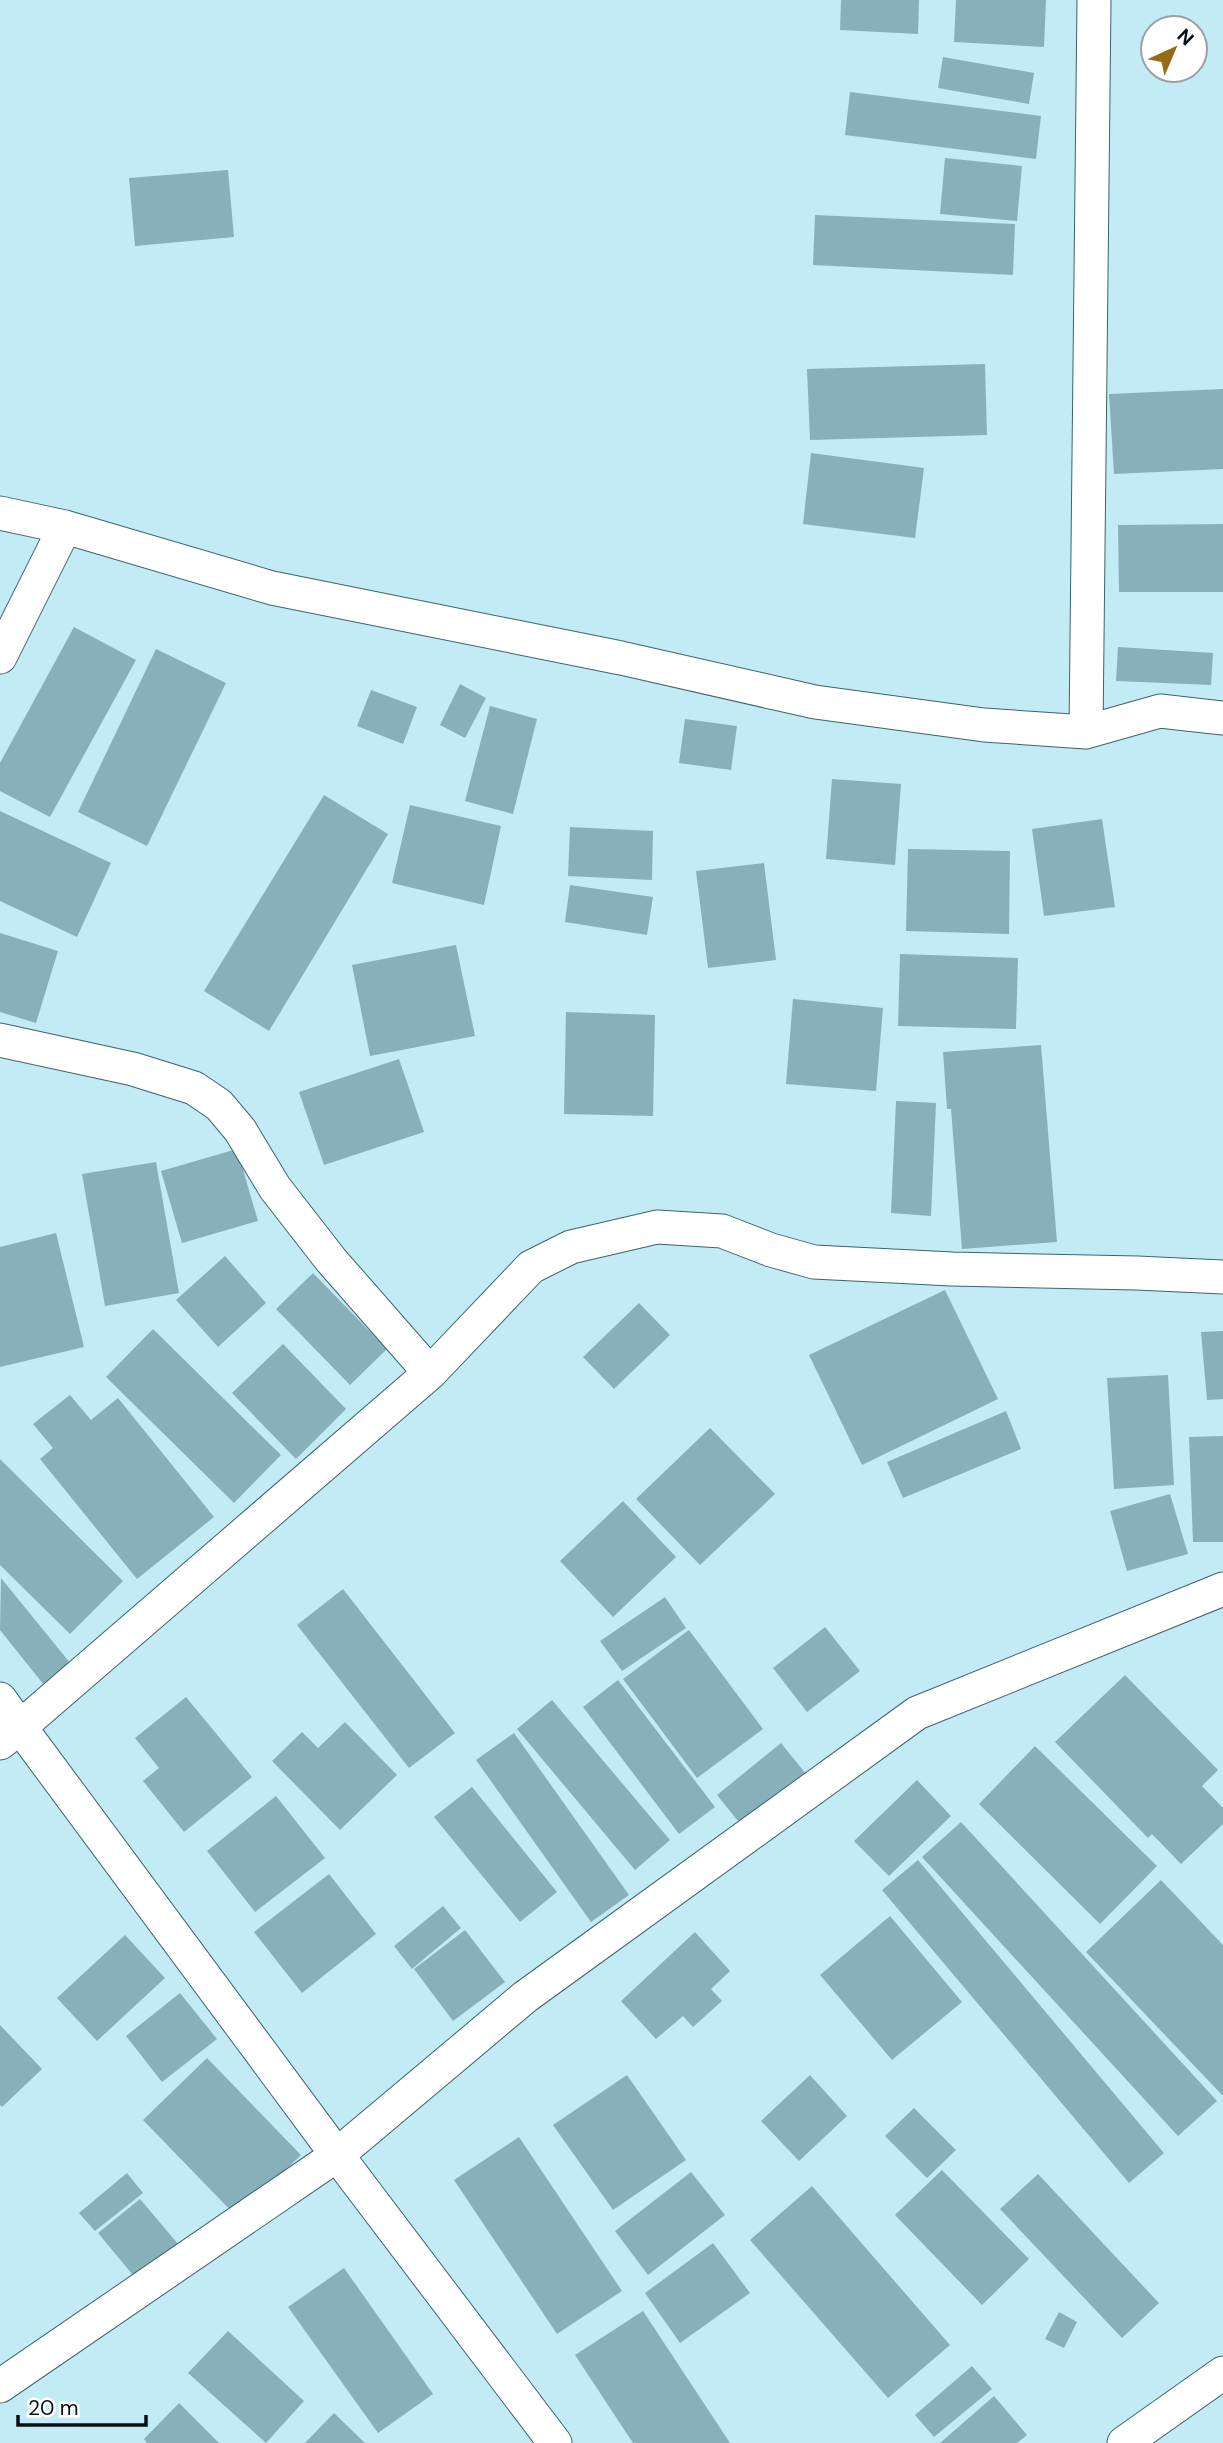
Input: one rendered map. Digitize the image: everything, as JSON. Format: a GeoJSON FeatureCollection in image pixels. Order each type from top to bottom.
{"type":"FeatureCollection","features":[{"type":"Feature","properties":{"kind":"street"},"geometry":{"type":"LineString","coordinates":[[1086,732],[1094,0]]}},
{"type":"Feature","properties":{"kind":"street"},"geometry":{"type":"LineString","coordinates":[[0,513],[65,527],[272,588],[621,658],[815,702],[984,725],[1086,732],[1160,711],[1223,718]]}},
{"type":"Feature","properties":{"kind":"street"},"geometry":{"type":"LineString","coordinates":[[0,657],[65,527]]}},
{"type":"Feature","properties":{"kind":"street"},"geometry":{"type":"LineString","coordinates":[[0,1041],[133,1069],[194,1088],[219,1105],[240,1130],[275,1188],[323,1250],[430,1373]]}},
{"type":"Feature","properties":{"kind":"street"},"geometry":{"type":"LineString","coordinates":[[10,1735],[430,1373],[531,1267],[571,1247],[657,1227],[722,1231],[771,1250],[814,1262],[1223,1277]]}},
{"type":"Feature","properties":{"kind":"street"},"geometry":{"type":"LineString","coordinates":[[0,2386],[337,2155],[525,1997],[917,1713],[1223,1589]]}},
{"type":"Feature","properties":{"kind":"street"},"geometry":{"type":"LineString","coordinates":[[0,1699],[10,1735],[337,2155],[555,2443]]}},
{"type":"Feature","properties":{"kind":"street"},"geometry":{"type":"LineString","coordinates":[[1124,2443],[1223,2373]]}},
{"type":"Feature","properties":{"kind":"building"},"geometry":{"type":"Polygon","coordinates":[[[841,0],[919,0],[918,34],[840,30],[841,0]]]}},
{"type":"Feature","properties":{"kind":"building"},"geometry":{"type":"Polygon","coordinates":[[[956,0],[1046,0],[1044,47],[954,42],[956,0]]]}},
{"type":"Feature","properties":{"kind":"building"},"geometry":{"type":"Polygon","coordinates":[[[943,57],[1034,73],[1029,104],[938,88],[943,57]]]}},
{"type":"Feature","properties":{"kind":"building"},"geometry":{"type":"Polygon","coordinates":[[[850,92],[1041,116],[1036,159],[845,135],[850,92]]]}},
{"type":"Feature","properties":{"kind":"building"},"geometry":{"type":"Polygon","coordinates":[[[945,158],[1022,166],[1017,221],[940,214],[945,158]]]}},
{"type":"Feature","properties":{"kind":"building"},"geometry":{"type":"Polygon","coordinates":[[[228,170],[234,237],[135,246],[129,178],[228,170]]]}},
{"type":"Feature","properties":{"kind":"building"},"geometry":{"type":"Polygon","coordinates":[[[815,215],[1015,224],[1013,275],[813,265],[815,215]]]}},
{"type":"Feature","properties":{"kind":"building"},"geometry":{"type":"Polygon","coordinates":[[[985,364],[987,435],[810,440],[807,369],[985,364]]]}},
{"type":"Feature","properties":{"kind":"building"},"geometry":{"type":"Polygon","coordinates":[[[1223,389],[1223,469],[1114,474],[1109,394],[1223,389]]]}},
{"type":"Feature","properties":{"kind":"building"},"geometry":{"type":"Polygon","coordinates":[[[811,453],[924,468],[915,538],[803,524],[811,453]]]}},
{"type":"Feature","properties":{"kind":"building"},"geometry":{"type":"Polygon","coordinates":[[[1223,524],[1223,592],[1119,592],[1118,525],[1223,524]]]}},
{"type":"Feature","properties":{"kind":"building"},"geometry":{"type":"Polygon","coordinates":[[[74,627],[136,660],[50,817],[0,791],[0,763],[74,627]]]}},
{"type":"Feature","properties":{"kind":"building"},"geometry":{"type":"Polygon","coordinates":[[[1118,647],[1213,653],[1211,685],[1116,681],[1118,647]]]}},
{"type":"Feature","properties":{"kind":"building"},"geometry":{"type":"Polygon","coordinates":[[[156,649],[226,683],[147,846],[78,812],[156,649]]]}},
{"type":"Feature","properties":{"kind":"building"},"geometry":{"type":"Polygon","coordinates":[[[460,684],[486,698],[465,738],[440,725],[460,684]]]}},
{"type":"Feature","properties":{"kind":"building"},"geometry":{"type":"Polygon","coordinates":[[[371,690],[417,707],[403,744],[357,726],[371,690]]]}},
{"type":"Feature","properties":{"kind":"building"},"geometry":{"type":"Polygon","coordinates":[[[490,706],[537,719],[513,814],[465,801],[490,706]]]}},
{"type":"Feature","properties":{"kind":"building"},"geometry":{"type":"Polygon","coordinates":[[[685,719],[737,726],[731,770],[679,763],[685,719]]]}},
{"type":"Feature","properties":{"kind":"building"},"geometry":{"type":"Polygon","coordinates":[[[832,779],[901,784],[895,865],[826,859],[832,779]]]}},
{"type":"Feature","properties":{"kind":"building"},"geometry":{"type":"Polygon","coordinates":[[[324,795],[388,834],[269,1031],[204,991],[324,795]]]}},
{"type":"Feature","properties":{"kind":"building"},"geometry":{"type":"Polygon","coordinates":[[[410,805],[501,826],[484,905],[392,883],[410,805]]]}},
{"type":"Feature","properties":{"kind":"building"},"geometry":{"type":"Polygon","coordinates":[[[0,811],[111,863],[77,937],[0,901],[0,811]]]}},
{"type":"Feature","properties":{"kind":"building"},"geometry":{"type":"Polygon","coordinates":[[[1102,819],[1115,907],[1044,916],[1032,829],[1102,819]]]}},
{"type":"Feature","properties":{"kind":"building"},"geometry":{"type":"Polygon","coordinates":[[[570,827],[653,831],[652,880],[568,876],[570,827]]]}},
{"type":"Feature","properties":{"kind":"building"},"geometry":{"type":"Polygon","coordinates":[[[908,849],[1010,851],[1009,934],[906,931],[908,849]]]}},
{"type":"Feature","properties":{"kind":"building"},"geometry":{"type":"Polygon","coordinates":[[[764,863],[776,960],[708,968],[696,871],[764,863]]]}},
{"type":"Feature","properties":{"kind":"building"},"geometry":{"type":"Polygon","coordinates":[[[570,885],[653,897],[647,935],[565,922],[570,885]]]}},
{"type":"Feature","properties":{"kind":"building"},"geometry":{"type":"Polygon","coordinates":[[[0,933],[58,951],[36,1023],[0,1012],[0,933]]]}},
{"type":"Feature","properties":{"kind":"building"},"geometry":{"type":"Polygon","coordinates":[[[456,945],[475,1036],[370,1056],[352,965],[456,945]]]}},
{"type":"Feature","properties":{"kind":"building"},"geometry":{"type":"Polygon","coordinates":[[[900,954],[1018,958],[1016,1029],[898,1026],[900,954]]]}},
{"type":"Feature","properties":{"kind":"building"},"geometry":{"type":"Polygon","coordinates":[[[793,999],[883,1008],[876,1091],[786,1084],[793,999]]]}},
{"type":"Feature","properties":{"kind":"building"},"geometry":{"type":"Polygon","coordinates":[[[566,1012],[655,1015],[653,1116],[564,1114],[566,1012]]]}},
{"type":"Feature","properties":{"kind":"building"},"geometry":{"type":"Polygon","coordinates":[[[1041,1045],[1057,1242],[962,1249],[951,1109],[947,1109],[943,1052],[1041,1045]]]}},
{"type":"Feature","properties":{"kind":"building"},"geometry":{"type":"Polygon","coordinates":[[[399,1059],[424,1132],[324,1165],[299,1092],[399,1059]]]}},
{"type":"Feature","properties":{"kind":"building"},"geometry":{"type":"Polygon","coordinates":[[[896,1101],[936,1103],[931,1216],[891,1213],[896,1101]]]}},
{"type":"Feature","properties":{"kind":"building"},"geometry":{"type":"Polygon","coordinates":[[[237,1149],[258,1221],[182,1243],[161,1171],[237,1149]]]}},
{"type":"Feature","properties":{"kind":"building"},"geometry":{"type":"Polygon","coordinates":[[[156,1162],[179,1293],[105,1306],[82,1174],[156,1162]]]}},
{"type":"Feature","properties":{"kind":"building"},"geometry":{"type":"Polygon","coordinates":[[[56,1233],[84,1347],[0,1367],[0,1247],[56,1233]]]}},
{"type":"Feature","properties":{"kind":"building"},"geometry":{"type":"Polygon","coordinates":[[[225,1256],[266,1303],[218,1347],[176,1300],[225,1256]]]}},
{"type":"Feature","properties":{"kind":"building"},"geometry":{"type":"Polygon","coordinates":[[[313,1273],[387,1349],[350,1385],[276,1309],[313,1273]]]}},
{"type":"Feature","properties":{"kind":"building"},"geometry":{"type":"Polygon","coordinates":[[[945,1290],[998,1399],[862,1465],[809,1355],[945,1290]]]}},
{"type":"Feature","properties":{"kind":"building"},"geometry":{"type":"Polygon","coordinates":[[[639,1303],[670,1335],[614,1389],[583,1357],[639,1303]]]}},
{"type":"Feature","properties":{"kind":"building"},"geometry":{"type":"Polygon","coordinates":[[[153,1329],[281,1455],[234,1503],[106,1377],[153,1329]]]}},
{"type":"Feature","properties":{"kind":"building"},"geometry":{"type":"Polygon","coordinates":[[[1223,1331],[1223,1399],[1207,1400],[1201,1332],[1223,1331]]]}},
{"type":"Feature","properties":{"kind":"building"},"geometry":{"type":"Polygon","coordinates":[[[283,1344],[346,1409],[296,1459],[232,1393],[283,1344]]]}},
{"type":"Feature","properties":{"kind":"building"},"geometry":{"type":"Polygon","coordinates":[[[1168,1375],[1174,1485],[1114,1489],[1107,1378],[1168,1375]]]}},
{"type":"Feature","properties":{"kind":"building"},"geometry":{"type":"Polygon","coordinates":[[[70,1395],[91,1420],[118,1398],[214,1517],[137,1579],[40,1459],[53,1448],[33,1424],[70,1395]]]}},
{"type":"Feature","properties":{"kind":"building"},"geometry":{"type":"Polygon","coordinates":[[[1006,1411],[1021,1449],[903,1498],[887,1462],[1006,1411]]]}},
{"type":"Feature","properties":{"kind":"building"},"geometry":{"type":"Polygon","coordinates":[[[710,1428],[775,1494],[700,1565],[636,1499],[710,1428]]]}},
{"type":"Feature","properties":{"kind":"building"},"geometry":{"type":"Polygon","coordinates":[[[1223,1436],[1223,1542],[1193,1542],[1189,1437],[1223,1436]]]}},
{"type":"Feature","properties":{"kind":"building"},"geometry":{"type":"Polygon","coordinates":[[[0,1459],[123,1581],[70,1634],[0,1565],[0,1459]]]}},
{"type":"Feature","properties":{"kind":"building"},"geometry":{"type":"Polygon","coordinates":[[[1170,1494],[1188,1554],[1127,1571],[1110,1511],[1170,1494]]]}},
{"type":"Feature","properties":{"kind":"building"},"geometry":{"type":"Polygon","coordinates":[[[623,1501],[676,1557],[613,1617],[560,1561],[623,1501]]]}},
{"type":"Feature","properties":{"kind":"building"},"geometry":{"type":"Polygon","coordinates":[[[1,1578],[71,1664],[44,1685],[0,1630],[1,1578]]]}},
{"type":"Feature","properties":{"kind":"building"},"geometry":{"type":"Polygon","coordinates":[[[343,1589],[455,1733],[409,1768],[297,1625],[343,1589]]]}},
{"type":"Feature","properties":{"kind":"building"},"geometry":{"type":"Polygon","coordinates":[[[665,1597],[686,1628],[622,1671],[600,1641],[665,1597]]]}},
{"type":"Feature","properties":{"kind":"building"},"geometry":{"type":"Polygon","coordinates":[[[825,1627],[860,1671],[807,1712],[773,1668],[825,1627]]]}},
{"type":"Feature","properties":{"kind":"building"},"geometry":{"type":"Polygon","coordinates":[[[689,1630],[763,1729],[697,1778],[623,1679],[689,1630]]]}},
{"type":"Feature","properties":{"kind":"building"},"geometry":{"type":"Polygon","coordinates":[[[1125,1675],[1218,1770],[1202,1786],[1223,1808],[1223,1824],[1181,1864],[1152,1834],[1148,1838],[1055,1742],[1125,1675]]]}},
{"type":"Feature","properties":{"kind":"building"},"geometry":{"type":"Polygon","coordinates":[[[618,1680],[715,1807],[679,1834],[583,1707],[618,1680]]]}},
{"type":"Feature","properties":{"kind":"building"},"geometry":{"type":"Polygon","coordinates":[[[186,1697],[252,1777],[184,1832],[143,1781],[159,1768],[135,1738],[186,1697]]]}},
{"type":"Feature","properties":{"kind":"building"},"geometry":{"type":"Polygon","coordinates":[[[552,1700],[670,1840],[635,1870],[517,1729],[552,1700]]]}},
{"type":"Feature","properties":{"kind":"building"},"geometry":{"type":"Polygon","coordinates":[[[345,1722],[397,1775],[340,1830],[272,1761],[302,1732],[318,1748],[345,1722]]]}},
{"type":"Feature","properties":{"kind":"building"},"geometry":{"type":"Polygon","coordinates":[[[514,1733],[629,1895],[591,1922],[476,1760],[514,1733]]]}},
{"type":"Feature","properties":{"kind":"building"},"geometry":{"type":"Polygon","coordinates":[[[781,1743],[806,1774],[742,1826],[717,1795],[781,1743]]]}},
{"type":"Feature","properties":{"kind":"building"},"geometry":{"type":"Polygon","coordinates":[[[1035,1746],[1157,1866],[1100,1924],[979,1804],[1035,1746]]]}},
{"type":"Feature","properties":{"kind":"building"},"geometry":{"type":"Polygon","coordinates":[[[917,1780],[951,1816],[889,1876],[854,1841],[917,1780]]]}},
{"type":"Feature","properties":{"kind":"building"},"geometry":{"type":"Polygon","coordinates":[[[472,1787],[557,1892],[520,1922],[434,1817],[472,1787]]]}},
{"type":"Feature","properties":{"kind":"building"},"geometry":{"type":"Polygon","coordinates":[[[276,1796],[325,1858],[255,1912],[207,1851],[276,1796]]]}},
{"type":"Feature","properties":{"kind":"building"},"geometry":{"type":"Polygon","coordinates":[[[961,1822],[1217,2101],[1178,2136],[922,1857],[961,1822]]]}},
{"type":"Feature","properties":{"kind":"building"},"geometry":{"type":"Polygon","coordinates":[[[918,1860],[1164,2153],[1129,2183],[882,1890],[918,1860]]]}},
{"type":"Feature","properties":{"kind":"building"},"geometry":{"type":"Polygon","coordinates":[[[329,1874],[376,1934],[302,1993],[254,1932],[329,1874]]]}},
{"type":"Feature","properties":{"kind":"building"},"geometry":{"type":"Polygon","coordinates":[[[1161,1880],[1223,1945],[1223,2096],[1086,1952],[1161,1880]]]}},
{"type":"Feature","properties":{"kind":"building"},"geometry":{"type":"Polygon","coordinates":[[[443,1906],[461,1928],[412,1969],[394,1946],[443,1906]]]}},
{"type":"Feature","properties":{"kind":"building"},"geometry":{"type":"Polygon","coordinates":[[[890,1916],[962,2002],[892,2060],[820,1975],[890,1916]]]}},
{"type":"Feature","properties":{"kind":"building"},"geometry":{"type":"Polygon","coordinates":[[[465,1930],[505,1982],[453,2021],[414,1969],[465,1930]]]}},
{"type":"Feature","properties":{"kind":"building"},"geometry":{"type":"Polygon","coordinates":[[[695,1932],[730,1971],[711,1989],[722,2001],[693,2027],[683,2016],[656,2039],[621,2001],[695,1932]]]}},
{"type":"Feature","properties":{"kind":"building"},"geometry":{"type":"Polygon","coordinates":[[[125,1935],[165,1978],[97,2041],[57,1998],[125,1935]]]}},
{"type":"Feature","properties":{"kind":"building"},"geometry":{"type":"Polygon","coordinates":[[[180,1993],[217,2039],[162,2082],[126,2036],[180,1993]]]}},
{"type":"Feature","properties":{"kind":"building"},"geometry":{"type":"Polygon","coordinates":[[[0,2025],[42,2069],[2,2107],[0,2105],[0,2025]]]}},
{"type":"Feature","properties":{"kind":"building"},"geometry":{"type":"Polygon","coordinates":[[[207,2058],[301,2155],[237,2217],[143,2120],[207,2058]]]}},
{"type":"Feature","properties":{"kind":"building"},"geometry":{"type":"Polygon","coordinates":[[[627,2075],[686,2160],[613,2210],[553,2125],[627,2075]]]}},
{"type":"Feature","properties":{"kind":"building"},"geometry":{"type":"Polygon","coordinates":[[[810,2075],[847,2116],[799,2161],[761,2121],[810,2075]]]}},
{"type":"Feature","properties":{"kind":"building"},"geometry":{"type":"Polygon","coordinates":[[[914,2108],[956,2150],[927,2178],[885,2136],[914,2108]]]}},
{"type":"Feature","properties":{"kind":"building"},"geometry":{"type":"Polygon","coordinates":[[[519,2137],[622,2291],[557,2334],[454,2180],[519,2137]]]}},
{"type":"Feature","properties":{"kind":"building"},"geometry":{"type":"Polygon","coordinates":[[[942,2170],[1029,2259],[982,2305],[895,2215],[942,2170]]]}},
{"type":"Feature","properties":{"kind":"building"},"geometry":{"type":"Polygon","coordinates":[[[691,2172],[725,2215],[648,2275],[615,2231],[691,2172]]]}},
{"type":"Feature","properties":{"kind":"building"},"geometry":{"type":"Polygon","coordinates":[[[127,2173],[143,2193],[95,2231],[79,2213],[127,2173]]]}},
{"type":"Feature","properties":{"kind":"building"},"geometry":{"type":"Polygon","coordinates":[[[1038,2174],[1159,2303],[1122,2338],[1000,2209],[1038,2174]]]}},
{"type":"Feature","properties":{"kind":"building"},"geometry":{"type":"Polygon","coordinates":[[[812,2186],[950,2345],[888,2398],[750,2240],[812,2186]]]}},
{"type":"Feature","properties":{"kind":"building"},"geometry":{"type":"Polygon","coordinates":[[[140,2199],[184,2251],[142,2286],[98,2233],[140,2199]]]}},
{"type":"Feature","properties":{"kind":"building"},"geometry":{"type":"Polygon","coordinates":[[[713,2243],[750,2293],[680,2343],[645,2293],[713,2243]]]}},
{"type":"Feature","properties":{"kind":"building"},"geometry":{"type":"Polygon","coordinates":[[[344,2268],[433,2394],[378,2433],[288,2307],[344,2268]]]}},
{"type":"Feature","properties":{"kind":"building"},"geometry":{"type":"Polygon","coordinates":[[[643,2311],[730,2443],[633,2443],[575,2355],[643,2311]]]}},
{"type":"Feature","properties":{"kind":"building"},"geometry":{"type":"Polygon","coordinates":[[[1059,2312],[1077,2322],[1064,2348],[1045,2339],[1059,2312]]]}},
{"type":"Feature","properties":{"kind":"building"},"geometry":{"type":"Polygon","coordinates":[[[228,2331],[304,2401],[266,2443],[188,2373],[228,2331]]]}},
{"type":"Feature","properties":{"kind":"building"},"geometry":{"type":"Polygon","coordinates":[[[972,2366],[992,2389],[934,2437],[915,2415],[972,2366]]]}},
{"type":"Feature","properties":{"kind":"building"},"geometry":{"type":"Polygon","coordinates":[[[994,2396],[1027,2435],[1017,2443],[940,2443],[994,2396]]]}},
{"type":"Feature","properties":{"kind":"building"},"geometry":{"type":"Polygon","coordinates":[[[179,2403],[219,2443],[147,2443],[144,2439],[179,2403]]]}},
{"type":"Feature","properties":{"kind":"building"},"geometry":{"type":"Polygon","coordinates":[[[334,2413],[365,2443],[305,2443],[334,2413]]]}}]}
